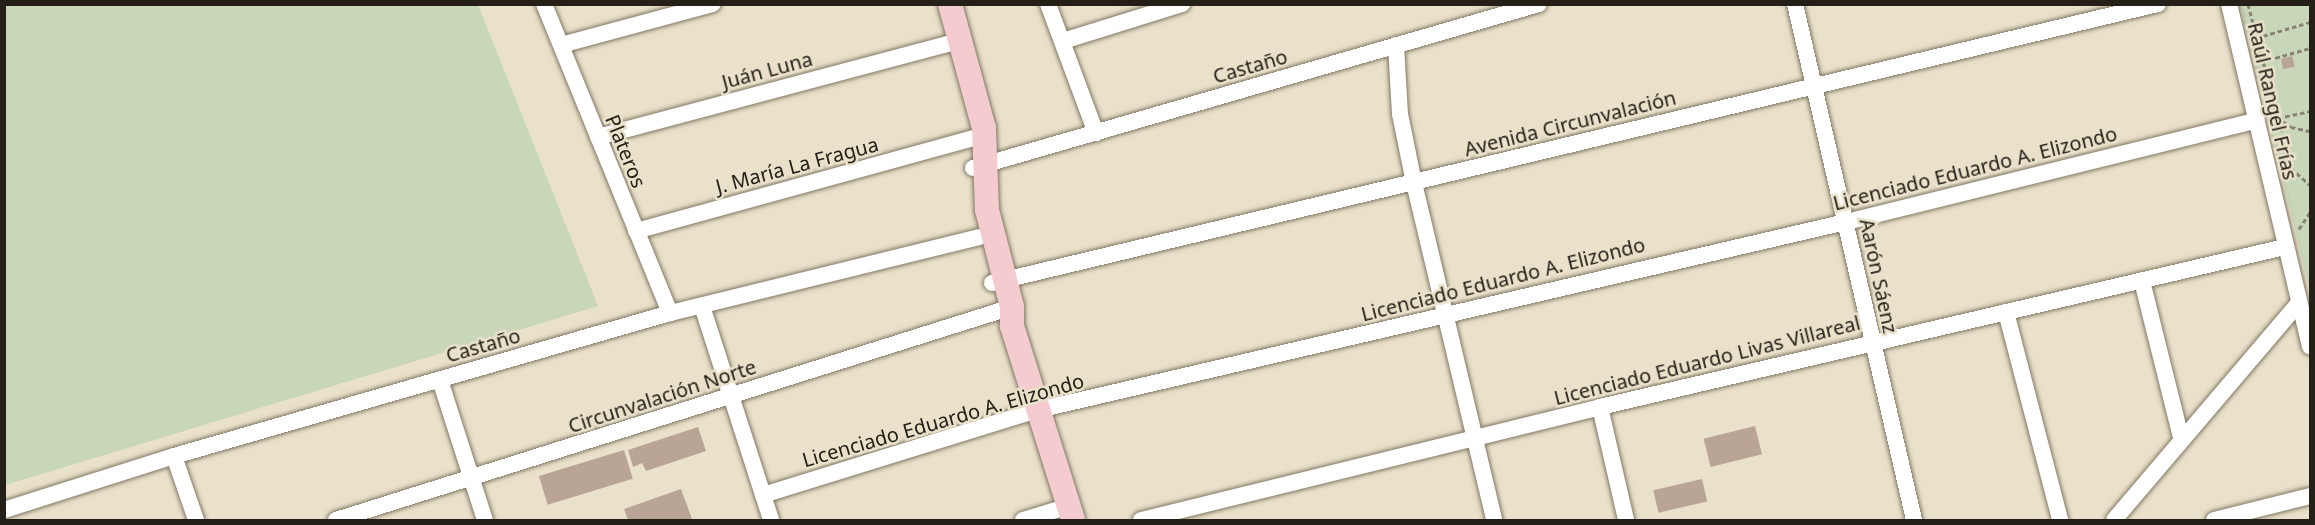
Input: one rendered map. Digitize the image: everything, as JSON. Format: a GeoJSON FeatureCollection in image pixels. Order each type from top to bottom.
{"type":"FeatureCollection","features":[{"type":"Feature","properties":{"kind":"street","name":"Plateros"},"geometry":{"type":"LineString","coordinates":[[544,4],[670,314]]}},
{"type":"Feature","properties":{"kind":"street"},"geometry":{"type":"LineString","coordinates":[[561,45],[713,4]]}},
{"type":"Feature","properties":{"kind":"street"},"geometry":{"type":"LineString","coordinates":[[935,4],[953,43],[978,137],[979,237],[999,282]]}},
{"type":"Feature","properties":{"kind":"street"},"geometry":{"type":"LineString","coordinates":[[950,4],[953,43]]}},
{"type":"Feature","properties":{"kind":"street"},"geometry":{"type":"LineString","coordinates":[[1048,4],[1096,133]]}},
{"type":"Feature","properties":{"kind":"street"},"geometry":{"type":"LineString","coordinates":[[1063,41],[1182,4]]}},
{"type":"Feature","properties":{"kind":"street","name":"Castaño"},"geometry":{"type":"LineString","coordinates":[[980,166],[1396,45],[1486,11],[1539,4]]}},
{"type":"Feature","properties":{"kind":"street","name":"Aarón Sáenz"},"geometry":{"type":"LineString","coordinates":[[1795,4],[1816,84],[1872,342],[1914,520]]}},
{"type":"Feature","properties":{"kind":"street","name":"Avenida Circunvalación"},"geometry":{"type":"LineString","coordinates":[[999,282],[1816,84],[2158,4]]}},
{"type":"Feature","properties":{"kind":"street","name":"Raúl Rangel Frías"},"geometry":{"type":"LineString","coordinates":[[2229,4],[2285,247],[2299,303],[2308,327],[2310,347]]}},
{"type":"Feature","properties":{"kind":"street","name":"Juán Luna"},"geometry":{"type":"LineString","coordinates":[[598,137],[953,43]]}},
{"type":"Feature","properties":{"kind":"street"},"geometry":{"type":"LineString","coordinates":[[1396,45],[1401,114],[1414,183],[1494,520]]}},
{"type":"Feature","properties":{"kind":"street","name":"Licenciado Eduardo A. Elizondo"},"geometry":{"type":"LineString","coordinates":[[763,495],[1038,410],[1846,222],[2257,120]]}},
{"type":"Feature","properties":{"kind":"street","name":"J. María La Fragua"},"geometry":{"type":"LineString","coordinates":[[636,231],[978,137]]}},
{"type":"Feature","properties":{"kind":"street"},"geometry":{"type":"LineString","coordinates":[[980,166],[999,282],[1071,513],[1023,520]]}},
{"type":"Feature","properties":{"kind":"street","name":"Castaño"},"geometry":{"type":"LineString","coordinates":[[4,510],[174,456],[670,314],[979,237]]}},
{"type":"Feature","properties":{"kind":"street","name":"Licenciado Eduardo Livas Villareal"},"geometry":{"type":"LineString","coordinates":[[1140,520],[1872,342],[2285,247]]}},
{"type":"Feature","properties":{"kind":"street"},"geometry":{"type":"LineString","coordinates":[[2142,281],[2181,438]]}},
{"type":"Feature","properties":{"kind":"street"},"geometry":{"type":"LineString","coordinates":[[2114,520],[2181,438],[2299,303]]}},
{"type":"Feature","properties":{"kind":"street"},"geometry":{"type":"LineString","coordinates":[[702,306],[771,520]]}},
{"type":"Feature","properties":{"kind":"street"},"geometry":{"type":"LineString","coordinates":[[2006,312],[2060,520]]}},
{"type":"Feature","properties":{"kind":"street","name":"Circunvalación Norte"},"geometry":{"type":"LineString","coordinates":[[336,520],[731,396],[1008,315]]}},
{"type":"Feature","properties":{"kind":"street"},"geometry":{"type":"LineString","coordinates":[[440,380],[485,520]]}},
{"type":"Feature","properties":{"kind":"street"},"geometry":{"type":"LineString","coordinates":[[1600,407],[1626,520]]}},
{"type":"Feature","properties":{"kind":"street"},"geometry":{"type":"LineString","coordinates":[[174,456],[196,520]]}},
{"type":"Feature","properties":{"kind":"street"},"geometry":{"type":"LineString","coordinates":[[2214,520],[2310,496]]}},
{"type":"Feature","properties":{"kind":"path"},"geometry":{"type":"LineString","coordinates":[[2248,4],[2261,61],[2291,168],[2310,185]]}},
{"type":"Feature","properties":{"kind":"path"},"geometry":{"type":"LineString","coordinates":[[2256,38],[2310,22]]}},
{"type":"Feature","properties":{"kind":"path"},"geometry":{"type":"LineString","coordinates":[[2261,61],[2310,48]]}},
{"type":"Feature","properties":{"kind":"path"},"geometry":{"type":"LineString","coordinates":[[2261,61],[2278,118],[2291,127],[2310,130]]}},
{"type":"Feature","properties":{"kind":"path"},"geometry":{"type":"LineString","coordinates":[[2278,118],[2310,111]]}},
{"type":"Feature","properties":{"kind":"path"},"geometry":{"type":"LineString","coordinates":[[2296,233],[2310,212]]}},
{"type":"Feature","properties":{"kind":"green space"},"geometry":{"type":"Polygon","coordinates":[[[5,4],[478,5],[598,306],[5,485],[5,4]]]}},
{"type":"Feature","properties":{"kind":"green space"},"geometry":{"type":"Polygon","coordinates":[[[2240,5],[2310,5],[2310,291],[2296,233],[2240,5]]]}},
{"type":"Feature","properties":{"kind":"building"},"geometry":{"type":"Polygon","coordinates":[[[2292,56],[2295,67],[2283,69],[2281,59],[2292,56]]]}},
{"type":"Feature","properties":{"kind":"building"},"geometry":{"type":"Polygon","coordinates":[[[1755,426],[1762,454],[1711,467],[1704,439],[1755,426]]]}},
{"type":"Feature","properties":{"kind":"building"},"geometry":{"type":"Polygon","coordinates":[[[698,427],[706,451],[646,471],[642,463],[633,467],[628,450],[698,427]]]}},
{"type":"Feature","properties":{"kind":"building"},"geometry":{"type":"Polygon","coordinates":[[[624,450],[633,479],[548,505],[539,476],[624,450]]]}},
{"type":"Feature","properties":{"kind":"building"},"geometry":{"type":"Polygon","coordinates":[[[1702,479],[1707,501],[1658,513],[1653,490],[1702,479]]]}},
{"type":"Feature","properties":{"kind":"building"},"geometry":{"type":"Polygon","coordinates":[[[681,489],[692,519],[628,520],[624,509],[681,489]]]}}]}
